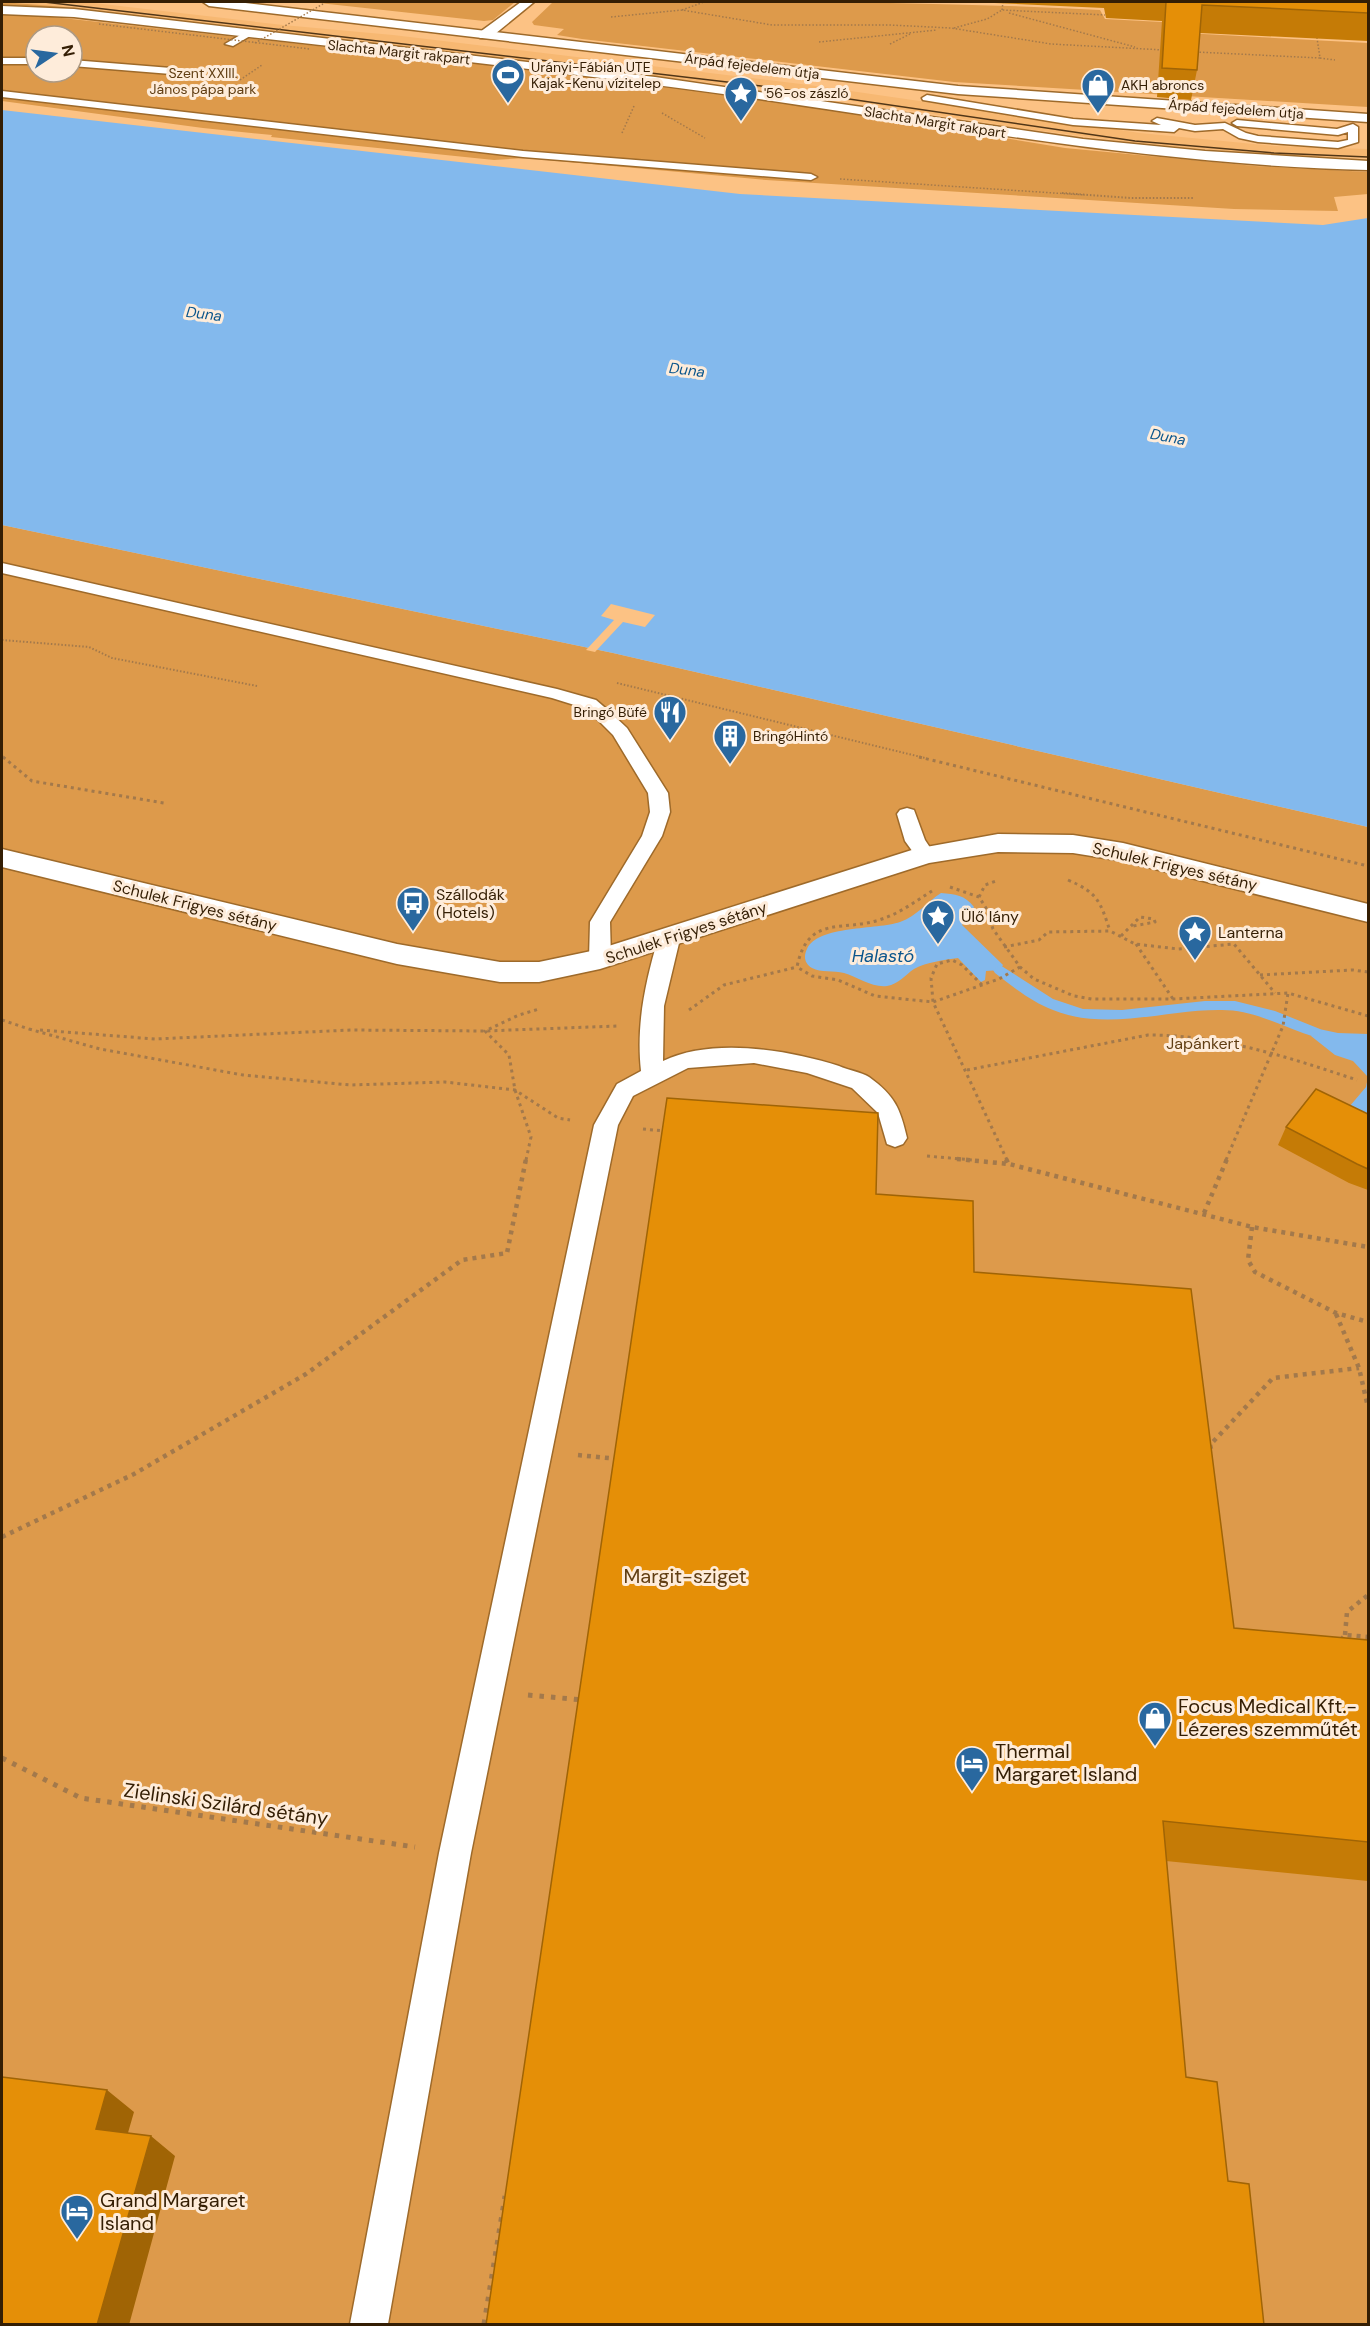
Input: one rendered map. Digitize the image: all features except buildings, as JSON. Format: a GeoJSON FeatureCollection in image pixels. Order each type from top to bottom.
{"type":"FeatureCollection","features":[{"type":"Feature","properties":{"kind":"street","name":"Árpád fejedelem útja"},"geometry":{"type":"LineString","coordinates":[[209,2],[958,90],[1368,118]]}},
{"type":"Feature","properties":{"kind":"street"},"geometry":{"type":"LineString","coordinates":[[485,35],[528,2]]}},
{"type":"Feature","properties":{"kind":"street","name":"Slachta Margit rakpart"},"geometry":{"type":"LineString","coordinates":[[2,10],[74,14],[251,39],[735,92],[1040,138],[1125,148],[1218,158],[1368,166]]}},
{"type":"Feature","properties":{"kind":"street","name":"Schulek Frigyes sétány"},"geometry":{"type":"LineString","coordinates":[[2,858],[428,961],[500,972],[539,972],[600,959],[669,939],[925,855],[998,843],[1073,844],[1123,852],[1368,913]]}},
{"type":"Feature","properties":{"kind":"lane"},"geometry":{"type":"LineString","coordinates":[[230,44],[251,39]]}},
{"type":"Feature","properties":{"kind":"lane"},"geometry":{"type":"LineString","coordinates":[[2,61],[24,61]]}},
{"type":"Feature","properties":{"kind":"lane"},"geometry":{"type":"LineString","coordinates":[[84,64],[171,71]]}},
{"type":"Feature","properties":{"kind":"lane"},"geometry":{"type":"LineString","coordinates":[[2,94],[524,154],[811,177]]}},
{"type":"Feature","properties":{"kind":"lane"},"geometry":{"type":"LineString","coordinates":[[927,98],[1096,124],[1166,129],[1274,128],[1338,132],[1353,127],[1368,128]]}},
{"type":"Feature","properties":{"kind":"lane"},"geometry":{"type":"LineString","coordinates":[[1176,105],[1182,112],[1243,136],[1278,141],[1346,145],[1355,140],[1351,129],[1353,127]]}},
{"type":"Feature","properties":{"kind":"lane"},"geometry":{"type":"LineString","coordinates":[[1157,121],[1195,128]]}},
{"type":"Feature","properties":{"kind":"lane"},"geometry":{"type":"LineString","coordinates":[[2,568],[546,691],[590,704],[620,732],[658,793],[660,812],[652,836],[600,922],[600,959]]}},
{"type":"Feature","properties":{"kind":"lane"},"geometry":{"type":"LineString","coordinates":[[907,814],[915,841],[925,855]]}},
{"type":"Feature","properties":{"kind":"lane"},"geometry":{"type":"LineString","coordinates":[[652,1075],[649,1024],[656,984],[669,939]]}},
{"type":"Feature","properties":{"kind":"lane"},"geometry":{"type":"LineString","coordinates":[[369,2325],[455,1853],[606,1125],[625,1090],[652,1075],[684,1060],[754,1055],[809,1065],[860,1082],[889,1110],[895,1138]]}},
{"type":"Feature","properties":{"kind":"path"},"geometry":{"type":"LineString","coordinates":[[682,10],[684,2]]}},
{"type":"Feature","properties":{"kind":"path"},"geometry":{"type":"LineString","coordinates":[[682,10],[698,2],[704,2]]}},
{"type":"Feature","properties":{"kind":"path"},"geometry":{"type":"LineString","coordinates":[[1002,10],[1003,2]]}},
{"type":"Feature","properties":{"kind":"path"},"geometry":{"type":"LineString","coordinates":[[251,39],[323,4]]}},
{"type":"Feature","properties":{"kind":"path"},"geometry":{"type":"LineString","coordinates":[[608,17],[682,10],[772,26],[889,25],[951,28],[1051,44],[1174,51]]}},
{"type":"Feature","properties":{"kind":"path"},"geometry":{"type":"LineString","coordinates":[[1002,10],[1143,49]]}},
{"type":"Feature","properties":{"kind":"path"},"geometry":{"type":"LineString","coordinates":[[814,42],[951,28],[987,19],[1002,10],[1105,15]]}},
{"type":"Feature","properties":{"kind":"path"},"geometry":{"type":"LineString","coordinates":[[99,24],[251,39],[310,49]]}},
{"type":"Feature","properties":{"kind":"path"},"geometry":{"type":"LineString","coordinates":[[890,44],[920,31]]}},
{"type":"Feature","properties":{"kind":"path"},"geometry":{"type":"LineString","coordinates":[[1317,38],[1320,58]]}},
{"type":"Feature","properties":{"kind":"path"},"geometry":{"type":"LineString","coordinates":[[1162,50],[1168,48]]}},
{"type":"Feature","properties":{"kind":"path"},"geometry":{"type":"LineString","coordinates":[[1186,51],[1335,60]]}},
{"type":"Feature","properties":{"kind":"path"},"geometry":{"type":"LineString","coordinates":[[811,177],[1131,198],[1194,198]]}},
{"type":"Feature","properties":{"kind":"path"},"geometry":{"type":"LineString","coordinates":[[2,640],[89,647],[112,658],[257,686]]}},
{"type":"Feature","properties":{"kind":"path"},"geometry":{"type":"LineString","coordinates":[[607,680],[1368,866]]}},
{"type":"Feature","properties":{"kind":"path"},"geometry":{"type":"LineString","coordinates":[[2,756],[32,781],[164,803]]}},
{"type":"Feature","properties":{"kind":"path"},"geometry":{"type":"LineString","coordinates":[[1062,878],[1093,890],[1098,897],[1110,931]]}},
{"type":"Feature","properties":{"kind":"path"},"geometry":{"type":"LineString","coordinates":[[979,897],[985,885],[998,880]]}},
{"type":"Feature","properties":{"kind":"path"},"geometry":{"type":"LineString","coordinates":[[944,886],[962,889],[979,897],[1004,947],[1020,967],[1034,979],[1074,996],[1092,999],[1173,999],[1288,993],[1368,1016]]}},
{"type":"Feature","properties":{"kind":"path"},"geometry":{"type":"LineString","coordinates":[[797,967],[798,952],[808,936],[828,927],[881,920],[936,889]]}},
{"type":"Feature","properties":{"kind":"path"},"geometry":{"type":"LineString","coordinates":[[1121,936],[1140,917],[1154,918],[1155,922],[1150,924],[1133,926]]}},
{"type":"Feature","properties":{"kind":"path"},"geometry":{"type":"LineString","coordinates":[[1004,947],[1039,940],[1048,932],[1110,931],[1135,944],[1178,949],[1234,944],[1275,993]]}},
{"type":"Feature","properties":{"kind":"path"},"geometry":{"type":"LineString","coordinates":[[1135,944],[1173,999]]}},
{"type":"Feature","properties":{"kind":"path"},"geometry":{"type":"LineString","coordinates":[[982,985],[962,964],[952,960],[937,964],[931,978],[933,1002],[967,1070],[1008,1164]]}},
{"type":"Feature","properties":{"kind":"path"},"geometry":{"type":"LineString","coordinates":[[724,985],[797,967],[812,976],[838,980],[875,996],[933,1002],[999,979],[1020,967]]}},
{"type":"Feature","properties":{"kind":"path"},"geometry":{"type":"LineString","coordinates":[[1260,975],[1353,970],[1368,972]]}},
{"type":"Feature","properties":{"kind":"path"},"geometry":{"type":"LineString","coordinates":[[1204,1213],[1273,1054],[1283,1026],[1288,993]]}},
{"type":"Feature","properties":{"kind":"path"},"geometry":{"type":"LineString","coordinates":[[2,1020],[100,1048],[243,1076],[350,1085],[445,1082],[515,1090],[558,1118],[665,1131]]}},
{"type":"Feature","properties":{"kind":"path"},"geometry":{"type":"LineString","coordinates":[[29,1029],[155,1039],[351,1030],[485,1031],[649,1024]]}},
{"type":"Feature","properties":{"kind":"path"},"geometry":{"type":"LineString","coordinates":[[2,1537],[134,1474],[306,1374],[462,1260],[507,1253],[531,1137],[515,1090],[509,1055],[485,1031]]}},
{"type":"Feature","properties":{"kind":"path"},"geometry":{"type":"LineString","coordinates":[[967,1070],[1148,1035],[1173,1034],[1204,1038],[1273,1054],[1357,1080]]}},
{"type":"Feature","properties":{"kind":"path"},"geometry":{"type":"LineString","coordinates":[[926,1156],[1008,1164],[1252,1227],[1368,1247]]}},
{"type":"Feature","properties":{"kind":"path"},"geometry":{"type":"LineString","coordinates":[[1252,1227],[1248,1260],[1255,1272],[1336,1313],[1368,1322]]}},
{"type":"Feature","properties":{"kind":"path"},"geometry":{"type":"LineString","coordinates":[[1336,1313],[1359,1368],[1368,1407]]}},
{"type":"Feature","properties":{"kind":"path"},"geometry":{"type":"LineString","coordinates":[[1212,1457],[1210,1445],[1273,1378],[1359,1368]]}},
{"type":"Feature","properties":{"kind":"path"},"geometry":{"type":"LineString","coordinates":[[538,1451],[622,1460],[620,1471]]}},
{"type":"Feature","properties":{"kind":"path"},"geometry":{"type":"LineString","coordinates":[[1340,1643],[1345,1635],[1347,1612],[1368,1595]]}},
{"type":"Feature","properties":{"kind":"path"},"geometry":{"type":"LineString","coordinates":[[1345,1635],[1368,1637]]}},
{"type":"Feature","properties":{"kind":"path"},"geometry":{"type":"LineString","coordinates":[[583,1712],[587,1700],[586,1689]]}},
{"type":"Feature","properties":{"kind":"path"},"geometry":{"type":"LineString","coordinates":[[488,1691],[587,1700]]}},
{"type":"Feature","properties":{"kind":"path","name":"Zielinski Szilárd sétány"},"geometry":{"type":"LineString","coordinates":[[2,1758],[81,1798],[455,1853]]}},
{"type":"Feature","properties":{"kind":"path"},"geometry":{"type":"LineString","coordinates":[[484,2325],[507,2183]]}},
{"type":"Feature","properties":{"kind":"shaded area"},"geometry":{"type":"Polygon","coordinates":[[[11,2],[85,2],[393,35],[809,85],[1140,133],[1274,146],[1368,149],[1368,158],[1273,155],[1130,142],[1019,128],[801,93],[11,2]]]}},
{"type":"Feature","properties":{"kind":"green space","name":"Szent XXIII. János pápa park"},"geometry":{"type":"Polygon","coordinates":[[[2,2],[65,7],[53,17],[703,88],[1065,148],[1255,166],[1368,172],[1368,194],[1334,197],[1338,211],[1234,209],[766,180],[525,158],[494,160],[203,128],[2,101],[2,2]]]}},
{"type":"Feature","properties":{"kind":"green space"},"geometry":{"type":"Polygon","coordinates":[[[310,2],[515,2],[493,20],[484,21],[310,2]]]}},
{"type":"Feature","properties":{"kind":"green space"},"geometry":{"type":"Polygon","coordinates":[[[553,2],[895,3],[1100,10],[1105,19],[1181,23],[1185,33],[1368,43],[1368,107],[954,82],[582,39],[557,35],[564,29],[534,25],[532,22],[553,2]]]}},
{"type":"Feature","properties":{"kind":"green space","name":"Margit-sziget"},"geometry":{"type":"Polygon","coordinates":[[[2,525],[613,653],[1368,827],[1368,2324],[2,2324],[2,525]]]}},
{"type":"Feature","properties":{"kind":"water","name":"Duna"},"geometry":{"type":"Polygon","coordinates":[[[2,110],[740,194],[1323,225],[1368,218],[1368,827],[613,653],[2,525],[2,110]]]}},
{"type":"Feature","properties":{"kind":"water","name":"Halastó"},"geometry":{"type":"Polygon","coordinates":[[[941,893],[959,896],[974,907],[962,925],[1003,965],[1000,970],[986,971],[985,980],[981,982],[958,958],[924,965],[887,986],[871,984],[844,973],[816,970],[806,962],[807,949],[813,941],[835,932],[900,922],[912,916],[941,893]]]}},
{"type":"Feature","properties":{"kind":"water"},"geometry":{"type":"Polygon","coordinates":[[[1319,1029],[1338,1033],[1368,1034],[1368,1077],[1353,1061],[1335,1055],[1311,1036],[1319,1029]]]}},
{"type":"Feature","properties":{"kind":"water"},"geometry":{"type":"Polygon","coordinates":[[[1368,1077],[1368,1123],[1344,1113],[1366,1087],[1368,1077]]]}},
{"type":"Feature","properties":{"kind":"pier"},"geometry":{"type":"Polygon","coordinates":[[[611,604],[655,615],[645,627],[623,622],[595,652],[586,650],[614,620],[601,616],[611,604]]]}},
{"type":"Feature","properties":{"kind":"waterway"},"geometry":{"type":"LineString","coordinates":[[1000,970],[1048,1003],[1083,1014],[1122,1014],[1223,1005],[1258,1011],[1315,1032]]}},
{"type":"Feature","properties":{"kind":"tram line"},"geometry":{"type":"LineString","coordinates":[[44,2],[761,86],[1135,141],[1274,153],[1368,157]]}},
{"type":"Feature","properties":{"kind":"place","name":"Urányi-Fábián UTE Kajak-Kenu vízitelep"},"geometry":{"type":"Point","coordinates":[508,104]}},
{"type":"Feature","properties":{"kind":"place","name":"AKH abroncs"},"geometry":{"type":"Point","coordinates":[1098,114]}},
{"type":"Feature","properties":{"kind":"place","name":"'56-os zászló"},"geometry":{"type":"Point","coordinates":[741,122]}},
{"type":"Feature","properties":{"kind":"place","name":"Bringó Büfé"},"geometry":{"type":"Point","coordinates":[670,741]}},
{"type":"Feature","properties":{"kind":"place","name":"BringóHintó"},"geometry":{"type":"Point","coordinates":[730,765]}},
{"type":"Feature","properties":{"kind":"place","name":"Szállodák (Hotels)"},"geometry":{"type":"Point","coordinates":[413,932]}},
{"type":"Feature","properties":{"kind":"place","name":"Ülő lány"},"geometry":{"type":"Point","coordinates":[938,945]}},
{"type":"Feature","properties":{"kind":"place","name":"Lanterna"},"geometry":{"type":"Point","coordinates":[1195,961]}},
{"type":"Feature","properties":{"kind":"place","name":"Focus Medical Kft.- Lézeres szemműtét"},"geometry":{"type":"Point","coordinates":[1155,1747]}},
{"type":"Feature","properties":{"kind":"place","name":"Thermal Margaret Island"},"geometry":{"type":"Point","coordinates":[972,1792]}},
{"type":"Feature","properties":{"kind":"place","name":"Grand Margaret Island"},"geometry":{"type":"Point","coordinates":[77,2240]}},
{"type":"Feature","properties":{"kind":"park label","name":"Japánkert"},"geometry":{"type":"Point","coordinates":[1203,1043]}}]}
